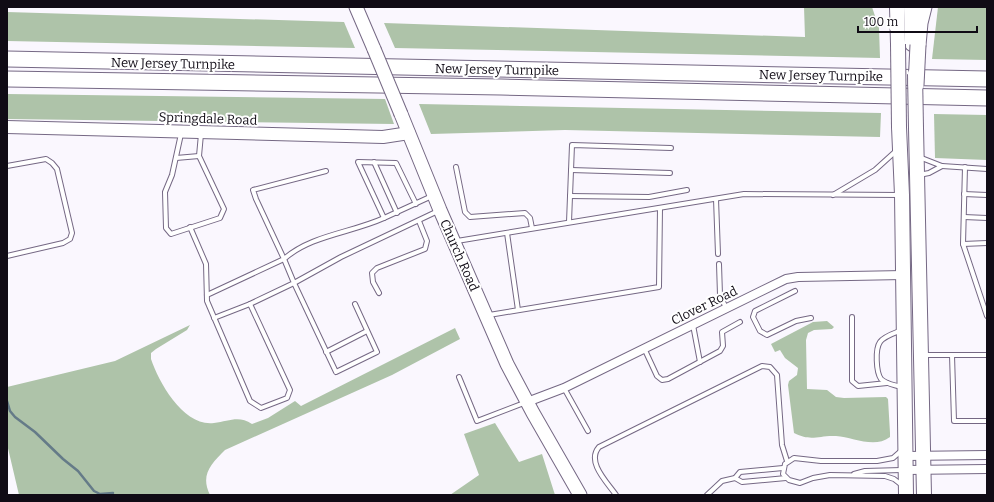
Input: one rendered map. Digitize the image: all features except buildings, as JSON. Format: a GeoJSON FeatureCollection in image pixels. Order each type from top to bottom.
{"type":"FeatureCollection","features":[{"type":"Feature","properties":{"kind":"highway"},"geometry":{"type":"LineString","coordinates":[[897,7],[909,44],[916,85],[916,157],[922,355],[924,495]]}},
{"type":"Feature","properties":{"kind":"highway"},"geometry":{"type":"LineString","coordinates":[[906,492],[900,127],[909,44],[911,7]]}},
{"type":"Feature","properties":{"kind":"highway"},"geometry":{"type":"LineString","coordinates":[[909,44],[920,23],[924,7]]}},
{"type":"Feature","properties":{"kind":"highway","name":"New Jersey Turnpike"},"geometry":{"type":"LineString","coordinates":[[7,59],[987,98]]}},
{"type":"Feature","properties":{"kind":"highway","name":"New Jersey Turnpike"},"geometry":{"type":"LineString","coordinates":[[7,79],[987,79]]}},
{"type":"Feature","properties":{"kind":"main road","name":"Church Road"},"geometry":{"type":"LineString","coordinates":[[356,7],[440,210],[486,315],[527,402],[580,495]]}},
{"type":"Feature","properties":{"kind":"main road","name":"Springdale Road"},"geometry":{"type":"LineString","coordinates":[[7,127],[383,137],[409,133]]}},
{"type":"Feature","properties":{"kind":"street","name":"Clover Road"},"geometry":{"type":"LineString","coordinates":[[527,402],[564,388],[780,281],[791,278],[903,275]]}},
{"type":"Feature","properties":{"kind":"street"},"geometry":{"type":"LineString","coordinates":[[906,457],[923,463],[987,455]]}},
{"type":"Feature","properties":{"kind":"street"},"geometry":{"type":"LineString","coordinates":[[906,457],[923,463],[987,469]]}},
{"type":"Feature","properties":{"kind":"lane"},"geometry":{"type":"LineString","coordinates":[[182,131],[166,192],[166,228],[171,234],[220,218],[224,209],[199,156],[202,132]]}},
{"type":"Feature","properties":{"kind":"lane"},"geometry":{"type":"LineString","coordinates":[[570,222],[572,145],[670,148]]}},
{"type":"Feature","properties":{"kind":"lane"},"geometry":{"type":"LineString","coordinates":[[833,196],[875,170],[900,147]]}},
{"type":"Feature","properties":{"kind":"lane"},"geometry":{"type":"LineString","coordinates":[[176,158],[199,156]]}},
{"type":"Feature","properties":{"kind":"lane"},"geometry":{"type":"LineString","coordinates":[[916,157],[942,166],[987,169]]}},
{"type":"Feature","properties":{"kind":"lane"},"geometry":{"type":"LineString","coordinates":[[7,166],[46,159],[52,163],[58,174],[72,233],[70,239],[63,243],[7,256]]}},
{"type":"Feature","properties":{"kind":"lane"},"geometry":{"type":"LineString","coordinates":[[384,218],[358,162],[396,163],[416,204]]}},
{"type":"Feature","properties":{"kind":"lane"},"geometry":{"type":"LineString","coordinates":[[374,162],[397,212]]}},
{"type":"Feature","properties":{"kind":"lane"},"geometry":{"type":"LineString","coordinates":[[917,176],[929,174],[942,166]]}},
{"type":"Feature","properties":{"kind":"lane"},"geometry":{"type":"LineString","coordinates":[[456,167],[465,212],[470,217],[525,213],[530,218],[532,228]]}},
{"type":"Feature","properties":{"kind":"lane"},"geometry":{"type":"LineString","coordinates":[[966,167],[963,244],[987,316]]}},
{"type":"Feature","properties":{"kind":"lane"},"geometry":{"type":"LineString","coordinates":[[571,170],[670,173]]}},
{"type":"Feature","properties":{"kind":"lane"},"geometry":{"type":"LineString","coordinates":[[326,171],[253,190],[294,283],[336,372],[377,352],[355,304]]}},
{"type":"Feature","properties":{"kind":"lane"},"geometry":{"type":"LineString","coordinates":[[570,196],[648,197],[687,190]]}},
{"type":"Feature","properties":{"kind":"lane"},"geometry":{"type":"LineString","coordinates":[[454,241],[716,198],[751,194],[833,196],[902,195]]}},
{"type":"Feature","properties":{"kind":"lane"},"geometry":{"type":"LineString","coordinates":[[964,194],[987,195]]}},
{"type":"Feature","properties":{"kind":"lane"},"geometry":{"type":"LineString","coordinates":[[207,295],[284,259],[294,250],[342,231],[372,224],[434,195]]}},
{"type":"Feature","properties":{"kind":"lane"},"geometry":{"type":"LineString","coordinates":[[716,198],[718,254]]}},
{"type":"Feature","properties":{"kind":"lane"},"geometry":{"type":"LineString","coordinates":[[486,315],[659,287],[660,208]]}},
{"type":"Feature","properties":{"kind":"lane"},"geometry":{"type":"LineString","coordinates":[[214,318],[250,304],[294,283],[341,257],[440,210]]}},
{"type":"Feature","properties":{"kind":"lane"},"geometry":{"type":"LineString","coordinates":[[964,217],[987,218]]}},
{"type":"Feature","properties":{"kind":"lane"},"geometry":{"type":"LineString","coordinates":[[378,293],[373,282],[372,273],[377,268],[425,249],[427,241],[419,220]]}},
{"type":"Feature","properties":{"kind":"lane"},"geometry":{"type":"LineString","coordinates":[[190,227],[206,264],[207,301],[250,401],[261,408],[287,398],[290,390],[250,304]]}},
{"type":"Feature","properties":{"kind":"lane"},"geometry":{"type":"LineString","coordinates":[[507,232],[518,310]]}},
{"type":"Feature","properties":{"kind":"lane"},"geometry":{"type":"LineString","coordinates":[[963,244],[987,243]]}},
{"type":"Feature","properties":{"kind":"lane"},"geometry":{"type":"LineString","coordinates":[[719,264],[720,295],[726,308]]}},
{"type":"Feature","properties":{"kind":"lane"},"geometry":{"type":"LineString","coordinates":[[796,291],[755,311],[753,317],[760,331],[764,335],[770,334],[796,321],[811,318]]}},
{"type":"Feature","properties":{"kind":"lane"},"geometry":{"type":"LineString","coordinates":[[852,317],[852,381],[858,386],[887,383],[905,388]]}},
{"type":"Feature","properties":{"kind":"lane"},"geometry":{"type":"LineString","coordinates":[[644,348],[658,376],[662,380],[668,380],[722,350],[722,332],[740,322]]}},
{"type":"Feature","properties":{"kind":"lane"},"geometry":{"type":"LineString","coordinates":[[693,324],[700,362]]}},
{"type":"Feature","properties":{"kind":"lane"},"geometry":{"type":"LineString","coordinates":[[887,383],[878,373],[877,348],[879,343],[884,338],[904,329]]}},
{"type":"Feature","properties":{"kind":"lane"},"geometry":{"type":"LineString","coordinates":[[326,352],[368,331]]}},
{"type":"Feature","properties":{"kind":"lane"},"geometry":{"type":"LineString","coordinates":[[922,355],[987,355]]}},
{"type":"Feature","properties":{"kind":"lane"},"geometry":{"type":"LineString","coordinates":[[952,355],[954,421],[987,421]]}},
{"type":"Feature","properties":{"kind":"lane"},"geometry":{"type":"LineString","coordinates":[[616,495],[594,460],[594,453],[599,447],[762,366],[770,367],[777,375],[782,445],[787,461]]}},
{"type":"Feature","properties":{"kind":"lane"},"geometry":{"type":"LineString","coordinates":[[459,377],[477,421],[527,402]]}},
{"type":"Feature","properties":{"kind":"lane"},"geometry":{"type":"LineString","coordinates":[[564,388],[588,431]]}},
{"type":"Feature","properties":{"kind":"lane"},"geometry":{"type":"LineString","coordinates":[[786,478],[783,474],[783,468],[790,458],[799,457],[832,461],[889,460],[897,456],[906,457]]}},
{"type":"Feature","properties":{"kind":"lane"},"geometry":{"type":"LineString","coordinates":[[847,476],[906,457]]}},
{"type":"Feature","properties":{"kind":"lane"},"geometry":{"type":"LineString","coordinates":[[707,495],[722,481],[735,478],[740,472],[783,468]]}},
{"type":"Feature","properties":{"kind":"lane"},"geometry":{"type":"LineString","coordinates":[[735,478],[742,482],[786,478],[800,483],[821,476],[885,476],[894,479],[906,492]]}},
{"type":"Feature","properties":{"kind":"green space"},"geometry":{"type":"Polygon","coordinates":[[[804,7],[872,7],[879,28],[880,58],[395,48],[384,23],[805,37],[804,7]]]}},
{"type":"Feature","properties":{"kind":"green space"},"geometry":{"type":"Polygon","coordinates":[[[938,7],[987,7],[987,60],[932,59],[938,7]]]}},
{"type":"Feature","properties":{"kind":"green space"},"geometry":{"type":"Polygon","coordinates":[[[7,12],[344,22],[355,48],[7,41],[7,12]]]}},
{"type":"Feature","properties":{"kind":"green space"},"geometry":{"type":"Polygon","coordinates":[[[7,94],[385,99],[394,124],[7,119],[7,94]]]}},
{"type":"Feature","properties":{"kind":"green space"},"geometry":{"type":"Polygon","coordinates":[[[419,104],[881,113],[880,137],[565,130],[431,134],[419,104]]]}},
{"type":"Feature","properties":{"kind":"green space"},"geometry":{"type":"Polygon","coordinates":[[[934,114],[987,115],[987,160],[935,158],[934,114]]]}},
{"type":"Feature","properties":{"kind":"green space"},"geometry":{"type":"Polygon","coordinates":[[[827,321],[834,327],[832,329],[814,330],[808,333],[806,340],[807,389],[827,390],[836,397],[844,398],[886,397],[888,399],[890,437],[877,442],[870,442],[836,436],[810,438],[794,433],[788,385],[789,381],[797,375],[798,368],[785,358],[780,350],[775,352],[771,344],[813,322],[827,321]]]}},
{"type":"Feature","properties":{"kind":"green space"},"geometry":{"type":"Polygon","coordinates":[[[190,325],[187,330],[151,353],[151,359],[160,380],[174,402],[193,418],[203,422],[214,423],[238,419],[252,424],[268,418],[295,401],[301,406],[455,328],[460,339],[392,375],[225,450],[208,470],[206,482],[210,495],[19,495],[7,444],[7,387],[115,361],[190,325]]]}},
{"type":"Feature","properties":{"kind":"green space"},"geometry":{"type":"Polygon","coordinates":[[[495,423],[519,462],[542,454],[555,495],[450,495],[479,475],[464,434],[495,423]]]}},
{"type":"Feature","properties":{"kind":"waterway"},"geometry":{"type":"LineString","coordinates":[[7,401],[10,411],[15,417],[35,432],[78,471],[94,491],[100,494],[113,493]]}}]}
